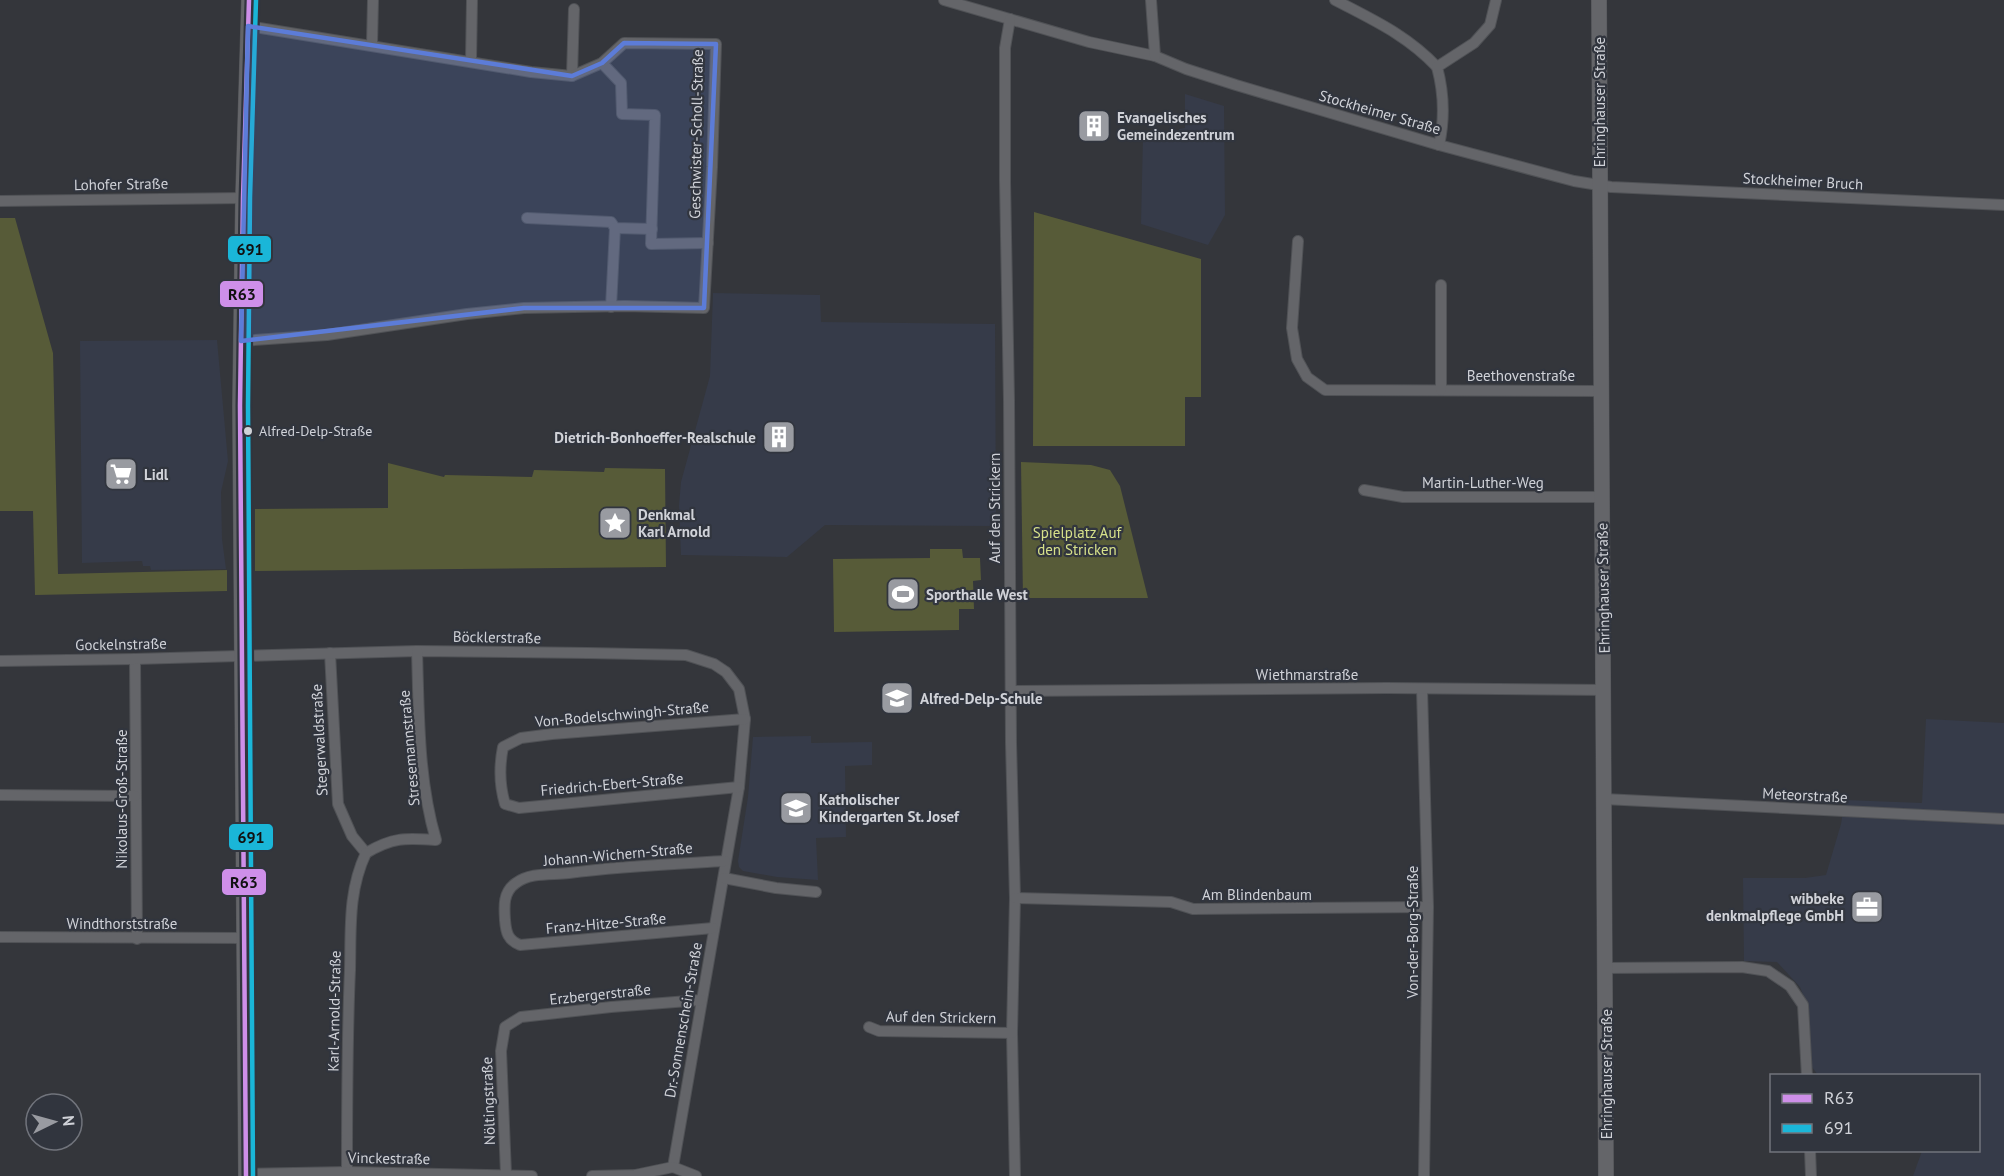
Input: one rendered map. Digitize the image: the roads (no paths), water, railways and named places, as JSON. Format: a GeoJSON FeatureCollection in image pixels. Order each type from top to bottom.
{"type":"FeatureCollection","features":[{"type":"Feature","properties":{"kind":"street"},"geometry":{"type":"LineString","coordinates":[[246,1175],[241,341],[249,0]]}},
{"type":"Feature","properties":{"kind":"street"},"geometry":{"type":"LineString","coordinates":[[372,45],[373,0]]}},
{"type":"Feature","properties":{"kind":"street"},"geometry":{"type":"LineString","coordinates":[[471,61],[472,0]]}},
{"type":"Feature","properties":{"kind":"street","name":"Stockheimer Straße"},"geometry":{"type":"LineString","coordinates":[[944,0],[1089,42],[1155,56],[1236,85],[1439,145],[1574,181],[1600,185]]}},
{"type":"Feature","properties":{"kind":"street"},"geometry":{"type":"LineString","coordinates":[[1151,0],[1155,56]]}},
{"type":"Feature","properties":{"kind":"street"},"geometry":{"type":"LineString","coordinates":[[1335,0],[1390,29],[1420,49],[1437,67],[1442,87],[1444,124],[1439,145]]}},
{"type":"Feature","properties":{"kind":"street"},"geometry":{"type":"LineString","coordinates":[[1437,67],[1474,43],[1490,25],[1496,0]]}},
{"type":"Feature","properties":{"kind":"street","name":"Ehringhauser Straße"},"geometry":{"type":"LineString","coordinates":[[1599,0],[1606,1176]]}},
{"type":"Feature","properties":{"kind":"street"},"geometry":{"type":"LineString","coordinates":[[572,76],[574,9]]}},
{"type":"Feature","properties":{"kind":"street","name":"Auf den Strickern"},"geometry":{"type":"LineString","coordinates":[[1010,19],[1005,48],[1005,181],[1015,898],[1012,1033],[1016,1176]]}},
{"type":"Feature","properties":{"kind":"street"},"geometry":{"type":"LineString","coordinates":[[248,26],[531,72],[572,76],[602,63],[621,83],[622,114],[655,115],[651,243],[708,243]]}},
{"type":"Feature","properties":{"kind":"street","name":"Geschwister-Scholl-Straße"},"geometry":{"type":"LineString","coordinates":[[602,63],[624,43],[716,44],[704,309],[611,307]]}},
{"type":"Feature","properties":{"kind":"street","name":"Stockheimer Bruch"},"geometry":{"type":"LineString","coordinates":[[1600,185],[2004,205]]}},
{"type":"Feature","properties":{"kind":"street","name":"Lohofer Straße"},"geometry":{"type":"LineString","coordinates":[[0,201],[243,198]]}},
{"type":"Feature","properties":{"kind":"street"},"geometry":{"type":"LineString","coordinates":[[241,341],[327,334],[524,308],[611,307],[615,228],[611,222],[527,218]]}},
{"type":"Feature","properties":{"kind":"street"},"geometry":{"type":"LineString","coordinates":[[615,228],[652,230]]}},
{"type":"Feature","properties":{"kind":"street","name":"Beethovenstraße"},"geometry":{"type":"LineString","coordinates":[[1298,241],[1292,328],[1297,359],[1307,377],[1325,390],[1601,391]]}},
{"type":"Feature","properties":{"kind":"street"},"geometry":{"type":"LineString","coordinates":[[1441,285],[1441,390]]}},
{"type":"Feature","properties":{"kind":"street","name":"Martin-Luther-Weg"},"geometry":{"type":"LineString","coordinates":[[1364,490],[1403,497],[1602,497]]}},
{"type":"Feature","properties":{"kind":"street","name":"Böcklerstraße"},"geometry":{"type":"LineString","coordinates":[[242,655],[417,651],[686,655],[720,668],[739,689]]}},
{"type":"Feature","properties":{"kind":"street","name":"Stresemannstraße"},"geometry":{"type":"LineString","coordinates":[[366,853],[385,842],[410,839],[436,840],[430,822],[424,777],[419,724],[417,651]]}},
{"type":"Feature","properties":{"kind":"street","name":"Stegerwaldstraße"},"geometry":{"type":"LineString","coordinates":[[330,652],[338,804],[352,836],[366,853]]}},
{"type":"Feature","properties":{"kind":"street","name":"Gockelnstraße"},"geometry":{"type":"LineString","coordinates":[[0,661],[242,655]]}},
{"type":"Feature","properties":{"kind":"street","name":"Nikolaus-Groß-Straße"},"geometry":{"type":"LineString","coordinates":[[135,659],[137,939]]}},
{"type":"Feature","properties":{"kind":"street","name":"Dr.-Sonnenschein-Straße"},"geometry":{"type":"LineString","coordinates":[[673,1167],[739,787],[745,719],[739,689]]}},
{"type":"Feature","properties":{"kind":"street","name":"Von-der-Borg-Straße"},"geometry":{"type":"LineString","coordinates":[[1422,689],[1428,907],[1424,1176]]}},
{"type":"Feature","properties":{"kind":"street","name":"Wiethmarstraße"},"geometry":{"type":"LineString","coordinates":[[1011,691],[1604,690]]}},
{"type":"Feature","properties":{"kind":"street","name":"Von-Bodelschwingh-Straße"},"geometry":{"type":"LineString","coordinates":[[500,787],[503,747],[521,738],[745,719]]}},
{"type":"Feature","properties":{"kind":"street","name":"Friedrich-Ebert-Straße"},"geometry":{"type":"LineString","coordinates":[[500,787],[505,804],[519,808],[739,787]]}},
{"type":"Feature","properties":{"kind":"street"},"geometry":{"type":"LineString","coordinates":[[0,795],[135,796]]}},
{"type":"Feature","properties":{"kind":"street","name":"Meteorstraße"},"geometry":{"type":"LineString","coordinates":[[1604,799],[2004,819]]}},
{"type":"Feature","properties":{"kind":"street","name":"Karl-Arnold-Straße"},"geometry":{"type":"LineString","coordinates":[[347,1172],[348,1027],[353,897],[357,872],[366,853]]}},
{"type":"Feature","properties":{"kind":"street","name":"Johann-Wichern-Straße"},"geometry":{"type":"LineString","coordinates":[[506,933],[505,898],[508,890],[524,878],[612,867],[725,861]]}},
{"type":"Feature","properties":{"kind":"street"},"geometry":{"type":"LineString","coordinates":[[724,878],[776,888],[816,892]]}},
{"type":"Feature","properties":{"kind":"street","name":"Am Blindenbaum"},"geometry":{"type":"LineString","coordinates":[[1015,898],[1171,902],[1193,909],[1428,907]]}},
{"type":"Feature","properties":{"kind":"street","name":"Franz-Hitze-Straße"},"geometry":{"type":"LineString","coordinates":[[506,933],[513,942],[520,945],[713,928]]}},
{"type":"Feature","properties":{"kind":"street","name":"Windthorststraße"},"geometry":{"type":"LineString","coordinates":[[0,938],[243,938]]}},
{"type":"Feature","properties":{"kind":"street"},"geometry":{"type":"LineString","coordinates":[[1605,968],[1742,967],[1768,971],[1790,986],[1803,1005],[1807,1074]]}},
{"type":"Feature","properties":{"kind":"street","name":"Erzbergerstraße"},"geometry":{"type":"LineString","coordinates":[[505,1028],[521,1017],[701,1000]]}},
{"type":"Feature","properties":{"kind":"street","name":"Auf den Strickern"},"geometry":{"type":"LineString","coordinates":[[869,1027],[879,1031],[1012,1033]]}},
{"type":"Feature","properties":{"kind":"street","name":"Nöltingstraße"},"geometry":{"type":"LineString","coordinates":[[505,1028],[501,1051],[506,1174]]}},
{"type":"Feature","properties":{"kind":"street"},"geometry":{"type":"LineString","coordinates":[[1810,1152],[1811,1176]]}},
{"type":"Feature","properties":{"kind":"street"},"geometry":{"type":"LineString","coordinates":[[592,1176],[635,1175],[673,1167],[696,1176]]}},
{"type":"Feature","properties":{"kind":"street","name":"Vinckestraße"},"geometry":{"type":"LineString","coordinates":[[246,1175],[347,1172],[532,1176]]}},
{"type":"Feature","properties":{"kind":"place","name":"Evangelisches Gemeindezentrum"},"geometry":{"type":"Point","coordinates":[1094,126]}},
{"type":"Feature","properties":{"kind":"place","name":"Alfred-Delp-Straße"},"geometry":{"type":"Point","coordinates":[248,431]}},
{"type":"Feature","properties":{"kind":"place","name":"Dietrich-Bonhoeffer-Realschule"},"geometry":{"type":"Point","coordinates":[779,437]}},
{"type":"Feature","properties":{"kind":"place","name":"Lidl"},"geometry":{"type":"Point","coordinates":[121,474]}},
{"type":"Feature","properties":{"kind":"place","name":"Denkmal Karl Arnold"},"geometry":{"type":"Point","coordinates":[615,523]}},
{"type":"Feature","properties":{"kind":"place","name":"Sporthalle West"},"geometry":{"type":"Point","coordinates":[903,594]}},
{"type":"Feature","properties":{"kind":"place","name":"Alfred-Delp-Schule"},"geometry":{"type":"Point","coordinates":[897,698]}},
{"type":"Feature","properties":{"kind":"place","name":"Katholischer Kindergarten St. Josef"},"geometry":{"type":"Point","coordinates":[796,808]}},
{"type":"Feature","properties":{"kind":"place","name":"wibbeke denkmalpflege GmbH"},"geometry":{"type":"Point","coordinates":[1867,907]}},
{"type":"Feature","properties":{"kind":"park label","name":"Spielplatz Auf den Stricken"},"geometry":{"type":"Point","coordinates":[1077,540]}}]}
